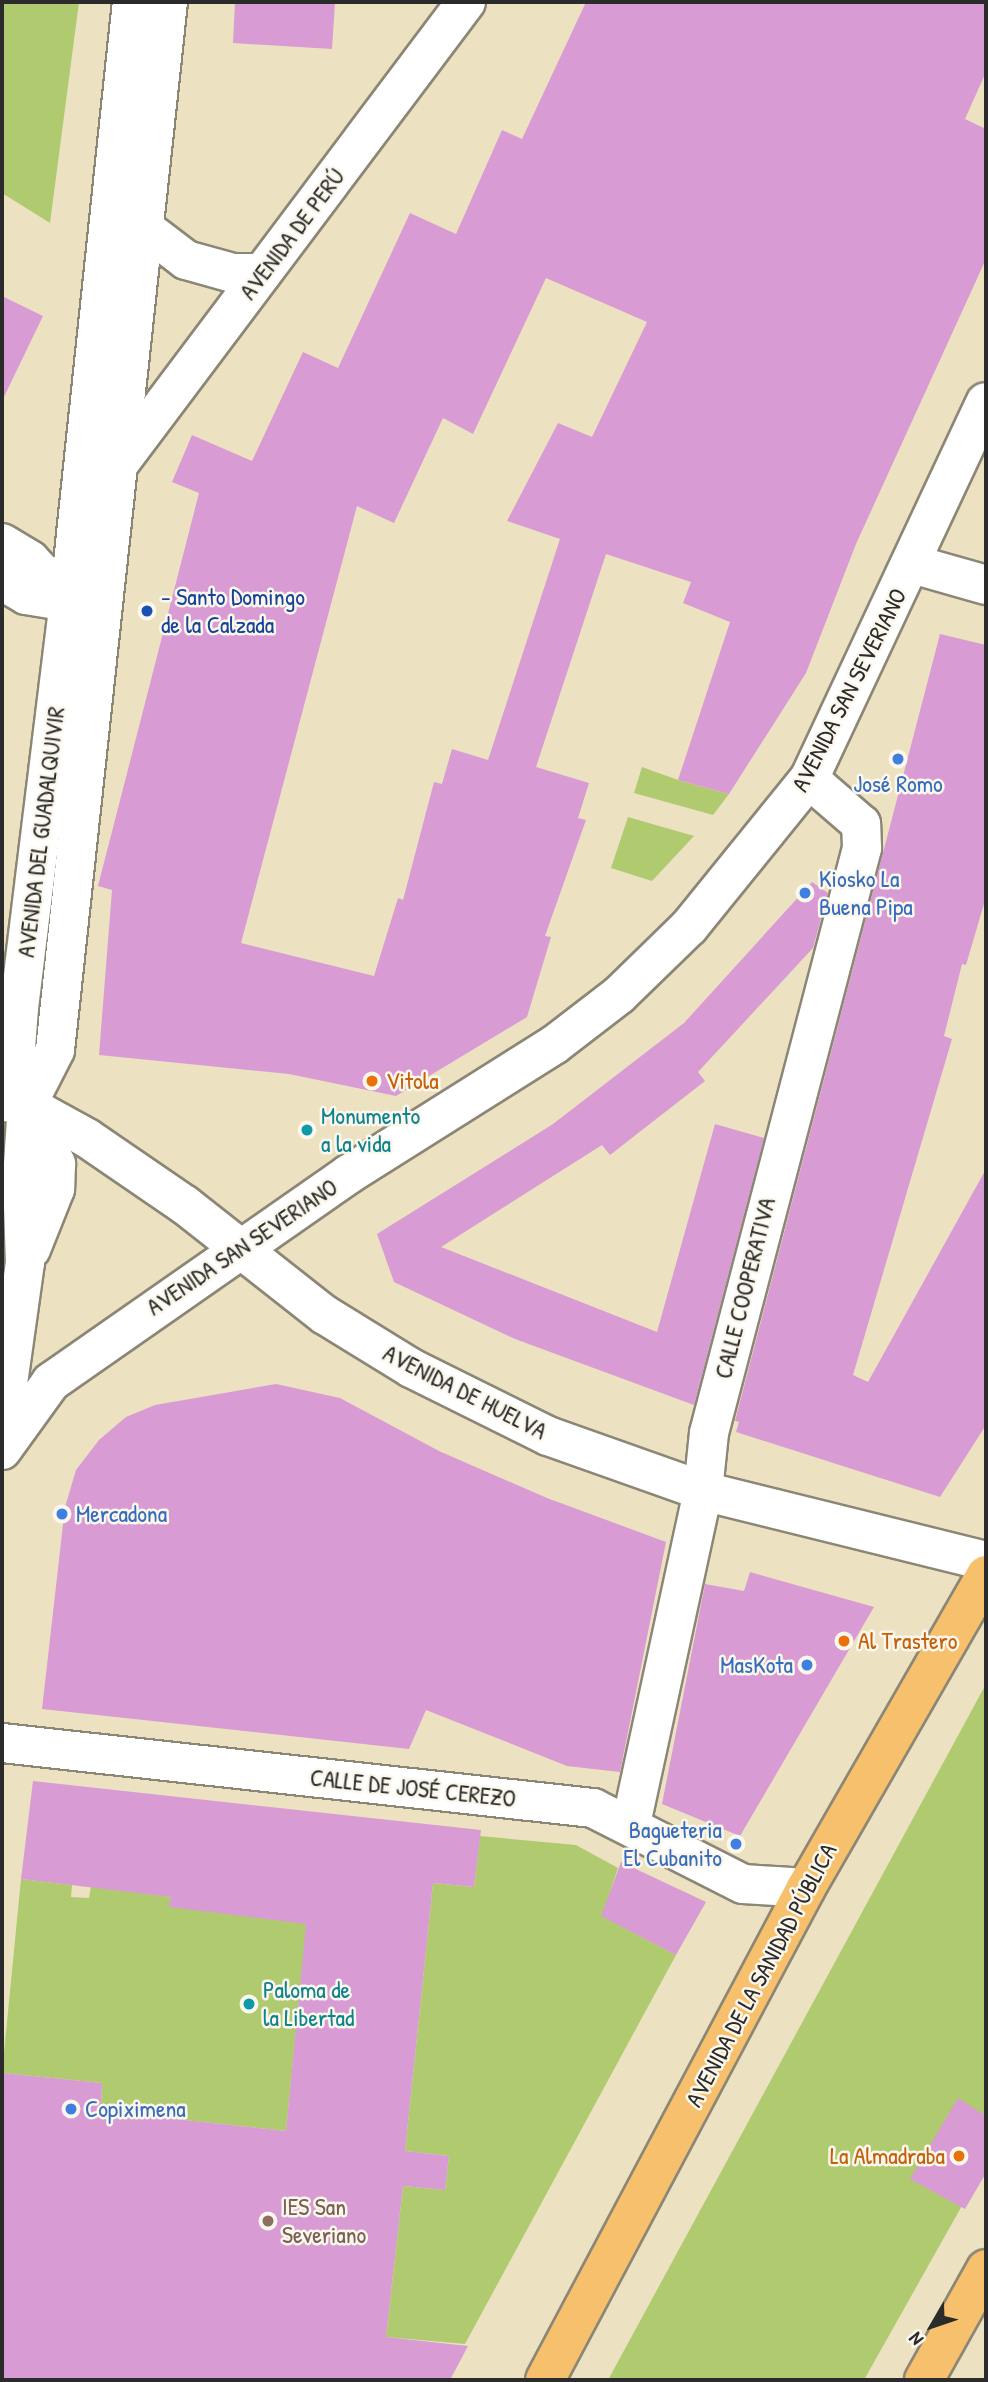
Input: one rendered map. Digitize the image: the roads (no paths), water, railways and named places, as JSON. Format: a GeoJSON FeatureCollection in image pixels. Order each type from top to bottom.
{"type":"FeatureCollection","features":[{"type":"Feature","properties":{"kind":"main road","name":"AVENIDA DE LA SANIDAD PÚBLICA"},"geometry":{"type":"LineString","coordinates":[[545,2380],[806,1888],[986,1575]]}},
{"type":"Feature","properties":{"kind":"main road"},"geometry":{"type":"LineString","coordinates":[[924,2380],[986,2269]]}},
{"type":"Feature","properties":{"kind":"street","name":"AVENIDA DEL GUADALQUIVIR"},"geometry":{"type":"LineString","coordinates":[[85,605],[111,202],[132,2]]}},
{"type":"Feature","properties":{"kind":"street","name":"AVENIDA DEL GUADALQUIVIR"},"geometry":{"type":"LineString","coordinates":[[2,1426],[25,1263],[23,1178],[14,1104],[16,1048],[85,605],[117,466],[167,2]]}},
{"type":"Feature","properties":{"kind":"street","name":"AVENIDA DE PERÚ"},"geometry":{"type":"LineString","coordinates":[[117,466],[466,2]]}},
{"type":"Feature","properties":{"kind":"street"},"geometry":{"type":"LineString","coordinates":[[111,202],[186,260],[233,273],[262,273]]}},
{"type":"Feature","properties":{"kind":"street","name":"AVENIDA SAN SEVERIANO"},"geometry":{"type":"LineString","coordinates":[[2,1450],[51,1382],[238,1250],[554,1045],[620,995],[689,928],[809,779],[986,402]]}},
{"type":"Feature","properties":{"kind":"street"},"geometry":{"type":"LineString","coordinates":[[2,543],[30,560],[85,605]]}},
{"type":"Feature","properties":{"kind":"street"},"geometry":{"type":"LineString","coordinates":[[912,564],[986,585]]}},
{"type":"Feature","properties":{"kind":"street"},"geometry":{"type":"LineString","coordinates":[[2,581],[26,595],[85,605]]}},
{"type":"Feature","properties":{"kind":"street","name":"CALLE COOPERATIVA"},"geometry":{"type":"LineString","coordinates":[[631,1824],[703,1491],[708,1441],[747,1280],[862,848],[861,824],[809,779]]}},
{"type":"Feature","properties":{"kind":"street","name":"AVENIDA DE HUELVA"},"geometry":{"type":"LineString","coordinates":[[14,1104],[98,1146],[185,1205],[238,1250],[325,1315],[411,1368],[548,1436],[703,1491],[986,1561]]}},
{"type":"Feature","properties":{"kind":"street","name":"CALLE DE JOSÉ CEREZO"},"geometry":{"type":"LineString","coordinates":[[2,1744],[593,1808],[631,1824],[743,1884],[806,1888]]}},
{"type":"Feature","properties":{"kind":"place","name":"- Santo Domingo de la Calzada"},"geometry":{"type":"Point","coordinates":[147,611]}},
{"type":"Feature","properties":{"kind":"place","name":"José Romo"},"geometry":{"type":"Point","coordinates":[898,759]}},
{"type":"Feature","properties":{"kind":"place","name":"Kiosko La Buena Pipa"},"geometry":{"type":"Point","coordinates":[805,893]}},
{"type":"Feature","properties":{"kind":"place","name":"Vitola"},"geometry":{"type":"Point","coordinates":[372,1081]}},
{"type":"Feature","properties":{"kind":"place","name":"Monumento a la vida"},"geometry":{"type":"Point","coordinates":[307,1130]}},
{"type":"Feature","properties":{"kind":"place","name":"Mercadona"},"geometry":{"type":"Point","coordinates":[62,1514]}},
{"type":"Feature","properties":{"kind":"place","name":"Al Trastero"},"geometry":{"type":"Point","coordinates":[844,1641]}},
{"type":"Feature","properties":{"kind":"place","name":"MasKota"},"geometry":{"type":"Point","coordinates":[807,1665]}},
{"type":"Feature","properties":{"kind":"place","name":"Bagueteria El Cubanito"},"geometry":{"type":"Point","coordinates":[736,1844]}},
{"type":"Feature","properties":{"kind":"place","name":"Paloma de la Libertad"},"geometry":{"type":"Point","coordinates":[249,2004]}},
{"type":"Feature","properties":{"kind":"place","name":"Copiximena"},"geometry":{"type":"Point","coordinates":[71,2109]}},
{"type":"Feature","properties":{"kind":"place","name":"La Almadraba"},"geometry":{"type":"Point","coordinates":[959,2156]}},
{"type":"Feature","properties":{"kind":"place","name":"IES San Severiano"},"geometry":{"type":"Point","coordinates":[268,2221]}}]}
